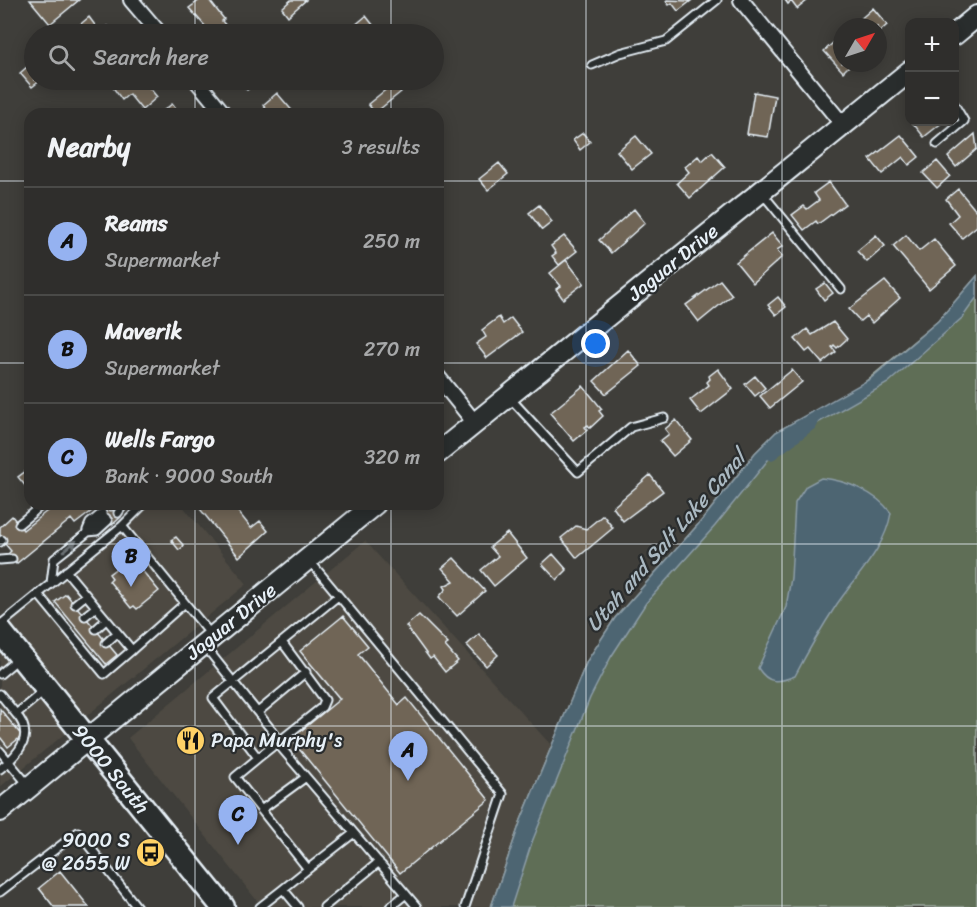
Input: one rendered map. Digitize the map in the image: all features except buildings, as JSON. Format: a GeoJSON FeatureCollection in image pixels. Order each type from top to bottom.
{"type":"FeatureCollection","features":[{"type":"Feature","properties":{"kind":"main road"},"geometry":{"type":"LineString","coordinates":[[959,31],[977,16]]}},
{"type":"Feature","properties":{"kind":"main road","name":"Jaguar Drive"},"geometry":{"type":"LineString","coordinates":[[444,448],[908,72]]}},
{"type":"Feature","properties":{"kind":"main road","name":"Jaguar Drive"},"geometry":{"type":"LineString","coordinates":[[0,811],[368,510]]}},
{"type":"Feature","properties":{"kind":"main road","name":"9000 South"},"geometry":{"type":"LineString","coordinates":[[0,631],[223,907]]}},
{"type":"Feature","properties":{"kind":"street"},"geometry":{"type":"LineString","coordinates":[[131,0],[151,24]]}},
{"type":"Feature","properties":{"kind":"street"},"geometry":{"type":"LineString","coordinates":[[741,0],[843,125]]}},
{"type":"Feature","properties":{"kind":"street"},"geometry":{"type":"LineString","coordinates":[[204,90],[219,108]]}},
{"type":"Feature","properties":{"kind":"street"},"geometry":{"type":"LineString","coordinates":[[444,384],[475,423]]}},
{"type":"Feature","properties":{"kind":"lane"},"geometry":{"type":"LineString","coordinates":[[592,65],[620,53],[666,41],[717,0]]}},
{"type":"Feature","properties":{"kind":"lane"},"geometry":{"type":"LineString","coordinates":[[959,112],[964,121],[959,125]]}},
{"type":"Feature","properties":{"kind":"lane"},"geometry":{"type":"LineString","coordinates":[[937,144],[958,126]]}},
{"type":"Feature","properties":{"kind":"lane"},"geometry":{"type":"LineString","coordinates":[[761,191],[841,289]]}},
{"type":"Feature","properties":{"kind":"lane"},"geometry":{"type":"LineString","coordinates":[[508,396],[578,472],[631,427],[664,418]]}},
{"type":"Feature","properties":{"kind":"lane"},"geometry":{"type":"LineString","coordinates":[[19,524],[36,510]]}},
{"type":"Feature","properties":{"kind":"lane"},"geometry":{"type":"LineString","coordinates":[[0,625],[122,526],[138,510]]}},
{"type":"Feature","properties":{"kind":"lane"},"geometry":{"type":"LineString","coordinates":[[51,583],[54,560],[105,517]]}},
{"type":"Feature","properties":{"kind":"lane"},"geometry":{"type":"LineString","coordinates":[[122,526],[185,603],[234,681],[277,737],[277,743],[417,907]]}},
{"type":"Feature","properties":{"kind":"lane"},"geometry":{"type":"LineString","coordinates":[[0,560],[12,559]]}},
{"type":"Feature","properties":{"kind":"lane"},"geometry":{"type":"LineString","coordinates":[[308,559],[503,794],[465,907]]}},
{"type":"Feature","properties":{"kind":"lane"},"geometry":{"type":"LineString","coordinates":[[66,571],[132,650]]}},
{"type":"Feature","properties":{"kind":"lane"},"geometry":{"type":"LineString","coordinates":[[38,594],[61,616],[93,654],[104,674],[185,603]]}},
{"type":"Feature","properties":{"kind":"lane"},"geometry":{"type":"LineString","coordinates":[[75,604],[86,595]]}},
{"type":"Feature","properties":{"kind":"lane"},"geometry":{"type":"LineString","coordinates":[[258,758],[213,698],[338,596]]}},
{"type":"Feature","properties":{"kind":"lane"},"geometry":{"type":"LineString","coordinates":[[85,616],[96,607]]}},
{"type":"Feature","properties":{"kind":"lane"},"geometry":{"type":"LineString","coordinates":[[96,629],[106,620]]}},
{"type":"Feature","properties":{"kind":"lane"},"geometry":{"type":"LineString","coordinates":[[106,643],[117,633]]}},
{"type":"Feature","properties":{"kind":"lane"},"geometry":{"type":"LineString","coordinates":[[282,642],[325,700],[322,707],[235,777],[308,868]]}},
{"type":"Feature","properties":{"kind":"lane"},"geometry":{"type":"LineString","coordinates":[[0,674],[21,656]]}},
{"type":"Feature","properties":{"kind":"lane"},"geometry":{"type":"LineString","coordinates":[[258,712],[306,672]]}},
{"type":"Feature","properties":{"kind":"lane"},"geometry":{"type":"LineString","coordinates":[[16,714],[46,688]]}},
{"type":"Feature","properties":{"kind":"lane"},"geometry":{"type":"LineString","coordinates":[[0,694],[25,724],[25,739],[9,762],[0,769]]}},
{"type":"Feature","properties":{"kind":"lane"},"geometry":{"type":"LineString","coordinates":[[0,751],[29,787]]}},
{"type":"Feature","properties":{"kind":"lane"},"geometry":{"type":"LineString","coordinates":[[261,810],[306,777]]}},
{"type":"Feature","properties":{"kind":"lane"},"geometry":{"type":"LineString","coordinates":[[0,892],[78,832],[137,907]]}},
{"type":"Feature","properties":{"kind":"lane"},"geometry":{"type":"LineString","coordinates":[[260,907],[354,833]]}},
{"type":"Feature","properties":{"kind":"lane"},"geometry":{"type":"LineString","coordinates":[[324,907],[379,862]]}},
{"type":"Feature","properties":{"kind":"lane"},"geometry":{"type":"LineString","coordinates":[[283,889],[298,907]]}},
{"type":"Feature","properties":{"kind":"lane"},"geometry":{"type":"LineString","coordinates":[[390,907],[406,894]]}},
{"type":"Feature","properties":{"kind":"shaded area"},"geometry":{"type":"Polygon","coordinates":[[[135,510],[186,510],[247,584],[0,787],[0,621],[135,510]]]}},
{"type":"Feature","properties":{"kind":"shaded area"},"geometry":{"type":"Polygon","coordinates":[[[365,541],[551,745],[502,907],[262,907],[128,738],[365,541]]]}},
{"type":"Feature","properties":{"kind":"green space"},"geometry":{"type":"Polygon","coordinates":[[[977,276],[977,907],[491,907],[521,820],[587,661],[615,618],[703,519],[755,453],[776,432],[860,386],[938,321],[977,276]]]}},
{"type":"Feature","properties":{"kind":"water"},"geometry":{"type":"Polygon","coordinates":[[[977,276],[977,297],[962,318],[888,383],[786,441],[715,526],[646,603],[611,657],[590,698],[532,842],[511,907],[491,907],[521,820],[587,661],[615,618],[703,519],[755,453],[776,432],[870,379],[938,321],[977,276]]]}},
{"type":"Feature","properties":{"kind":"water"},"geometry":{"type":"Polygon","coordinates":[[[821,478],[850,484],[869,493],[891,513],[888,526],[877,550],[837,604],[795,676],[774,681],[766,677],[758,668],[786,607],[791,578],[795,503],[806,486],[821,478]]]}},
{"type":"Feature","properties":{"kind":"waterway","name":"Utah and Salt Lake Canal"},"geometry":{"type":"LineString","coordinates":[[771,453],[811,423]]}},
{"type":"Feature","properties":{"kind":"place","name":"Maverik"},"geometry":{"type":"Point","coordinates":[131,587]}},
{"type":"Feature","properties":{"kind":"place","name":"Papa Murphy's"},"geometry":{"type":"Point","coordinates":[190,740]}},
{"type":"Feature","properties":{"kind":"place","name":"Reams"},"geometry":{"type":"Point","coordinates":[408,781]}},
{"type":"Feature","properties":{"kind":"place","name":"Wells Fargo"},"geometry":{"type":"Point","coordinates":[238,845]}},
{"type":"Feature","properties":{"kind":"place","name":"9000 S @ 2655 W"},"geometry":{"type":"Point","coordinates":[151,852]}}]}
